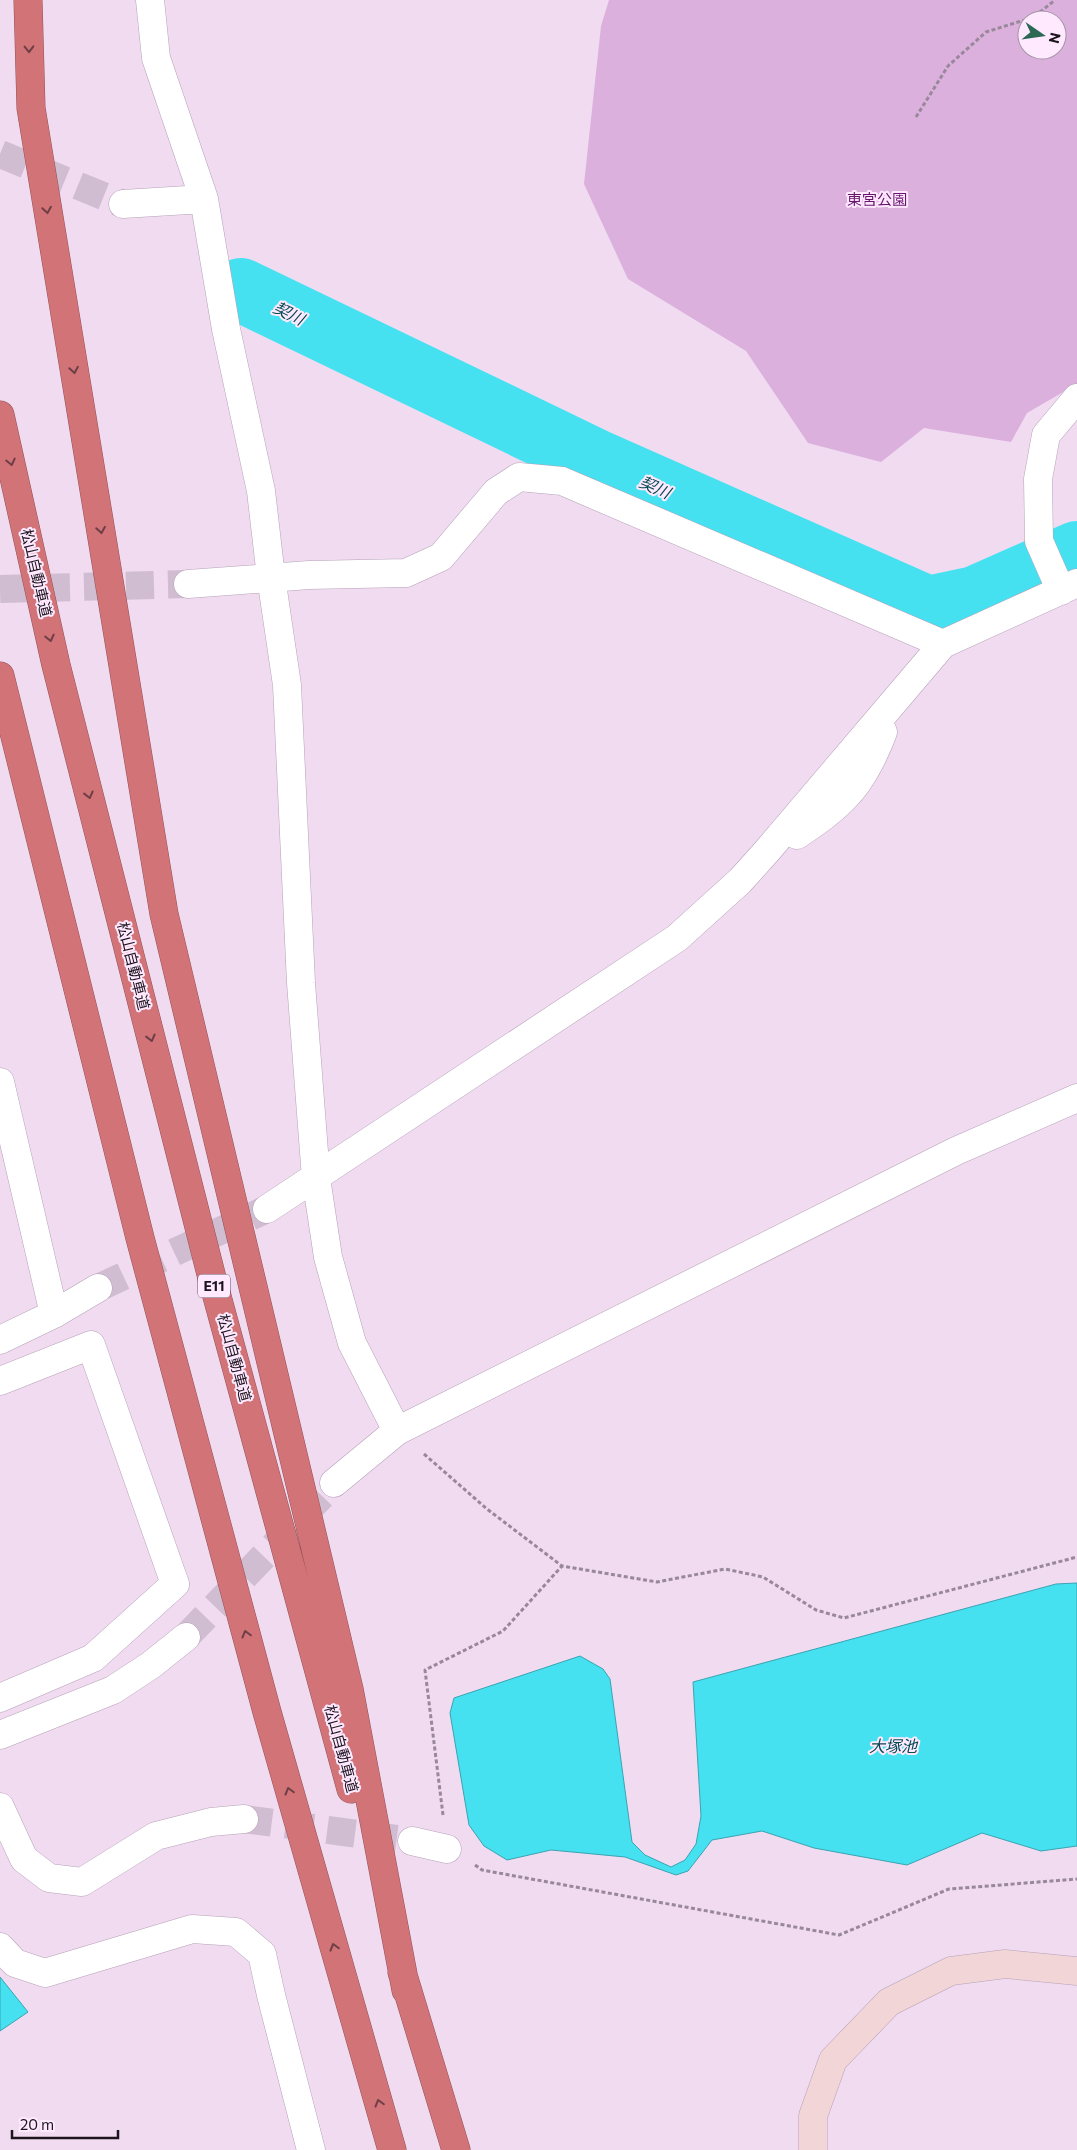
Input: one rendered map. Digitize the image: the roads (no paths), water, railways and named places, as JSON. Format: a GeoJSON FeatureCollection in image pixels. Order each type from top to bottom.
{"type":"FeatureCollection","features":[{"type":"Feature","properties":{"kind":"highway"},"geometry":{"type":"LineString","coordinates":[[28,0],[30,108],[164,914],[349,1689],[406,1990]]}},
{"type":"Feature","properties":{"kind":"highway","name":"松山自動車道"},"geometry":{"type":"LineString","coordinates":[[0,414],[56,665],[209,1268],[406,1990],[456,2150]]}},
{"type":"Feature","properties":{"kind":"highway"},"geometry":{"type":"LineString","coordinates":[[0,676],[140,1238],[267,1712],[392,2150]]}},
{"type":"Feature","properties":{"kind":"street"},"geometry":{"type":"LineString","coordinates":[[150,0],[156,58],[204,199],[226,329],[261,491],[270,577],[287,685],[302,983],[316,1178],[328,1257],[352,1343],[398,1431]]}},
{"type":"Feature","properties":{"kind":"street"},"geometry":{"type":"LineString","coordinates":[[123,204],[204,199]]}},
{"type":"Feature","properties":{"kind":"street"},"geometry":{"type":"LineString","coordinates":[[267,1210],[678,938],[740,881],[943,644],[1069,587],[1040,541],[1038,479],[1046,435],[1077,398]]}},
{"type":"Feature","properties":{"kind":"street"},"geometry":{"type":"LineString","coordinates":[[188,584],[270,577],[406,573],[441,557],[496,492],[519,477],[562,481],[943,644]]}},
{"type":"Feature","properties":{"kind":"street"},"geometry":{"type":"LineString","coordinates":[[0,1082],[54,1314]]}},
{"type":"Feature","properties":{"kind":"street"},"geometry":{"type":"LineString","coordinates":[[334,1483],[398,1431],[956,1151],[1077,1098]]}},
{"type":"Feature","properties":{"kind":"street"},"geometry":{"type":"LineString","coordinates":[[0,1340],[54,1314],[98,1288]]}},
{"type":"Feature","properties":{"kind":"street"},"geometry":{"type":"LineString","coordinates":[[0,1381],[91,1346],[175,1584],[93,1658],[0,1698]]}},
{"type":"Feature","properties":{"kind":"street"},"geometry":{"type":"LineString","coordinates":[[0,1735],[113,1690],[151,1665],[186,1638]]}},
{"type":"Feature","properties":{"kind":"street"},"geometry":{"type":"LineString","coordinates":[[0,1807],[24,1859],[49,1878],[82,1882],[156,1836],[211,1822],[244,1818]]}},
{"type":"Feature","properties":{"kind":"street"},"geometry":{"type":"LineString","coordinates":[[412,1841],[447,1849]]}},
{"type":"Feature","properties":{"kind":"street"},"geometry":{"type":"LineString","coordinates":[[0,1947],[15,1963],[45,1973],[192,1929],[236,1932],[262,1954],[311,2150]]}},
{"type":"Feature","properties":{"kind":"street"},"geometry":{"type":"LineString","coordinates":[[813,2150],[813,2116],[833,2060],[889,2002],[951,1971],[1006,1964],[1077,1971]]}},
{"type":"Feature","properties":{"kind":"water","name":"大塚池"},"geometry":{"type":"Polygon","coordinates":[[[1077,1583],[1077,1846],[1041,1851],[982,1833],[907,1865],[814,1848],[762,1831],[712,1840],[688,1871],[676,1875],[625,1857],[551,1850],[507,1860],[484,1846],[469,1825],[450,1713],[454,1698],[580,1656],[603,1669],[610,1679],[632,1842],[645,1855],[671,1867],[685,1860],[696,1844],[701,1816],[693,1682],[1056,1584],[1077,1583]]]}},
{"type":"Feature","properties":{"kind":"water"},"geometry":{"type":"Polygon","coordinates":[[[0,1977],[28,2012],[0,2031],[0,1977]]]}},
{"type":"Feature","properties":{"kind":"waterway","name":"契川"},"geometry":{"type":"LineString","coordinates":[[241,290],[598,462],[928,608],[975,598],[1077,553]]}},
{"type":"Feature","properties":{"kind":"tunnel"},"geometry":{"type":"LineString","coordinates":[[0,154],[123,204]]}},
{"type":"Feature","properties":{"kind":"tunnel"},"geometry":{"type":"LineString","coordinates":[[0,589],[188,584]]}},
{"type":"Feature","properties":{"kind":"tunnel"},"geometry":{"type":"LineString","coordinates":[[98,1288],[267,1209]]}},
{"type":"Feature","properties":{"kind":"tunnel"},"geometry":{"type":"LineString","coordinates":[[186,1637],[334,1483]]}},
{"type":"Feature","properties":{"kind":"tunnel"},"geometry":{"type":"LineString","coordinates":[[244,1819],[412,1841]]}},
{"type":"Feature","properties":{"kind":"park label","name":"東宮公園"},"geometry":{"type":"Point","coordinates":[877,200]}}]}
